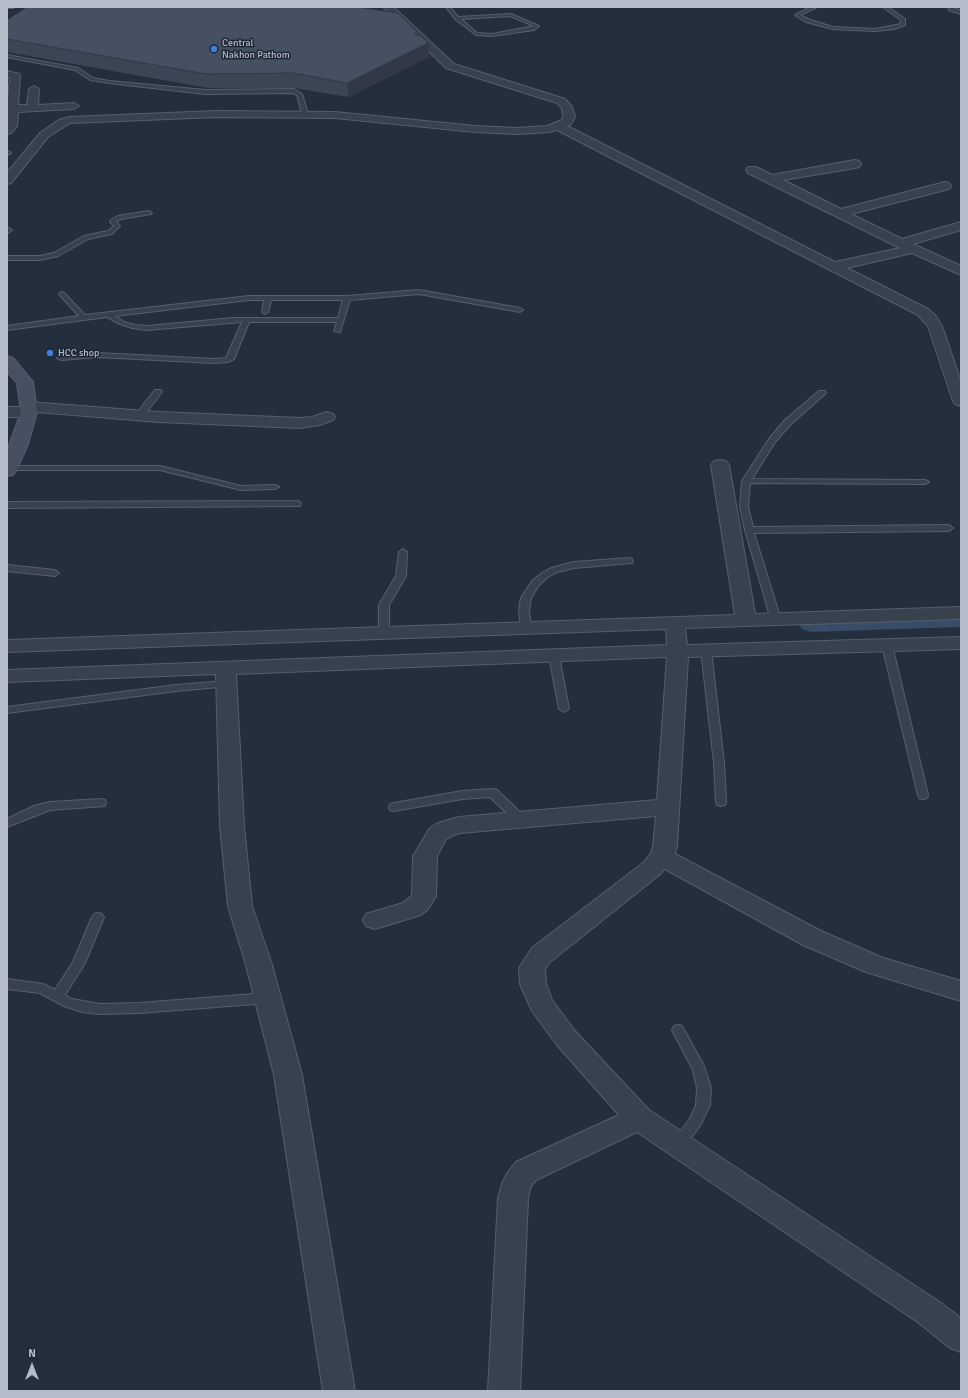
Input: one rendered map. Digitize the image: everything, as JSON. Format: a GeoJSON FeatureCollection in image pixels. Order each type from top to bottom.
{"type":"FeatureCollection","features":[{"type":"Feature","properties":{"kind":"main road"},"geometry":{"type":"LineString","coordinates":[[7,361],[25,382],[29,410],[19,444],[8,469]]}},
{"type":"Feature","properties":{"kind":"street"},"geometry":{"type":"LineString","coordinates":[[7,180],[44,135],[63,122],[69,120],[217,114],[305,114],[335,115],[496,130],[540,130],[559,126],[567,122],[569,117],[567,107],[561,101],[551,96],[459,69],[433,57],[425,46],[401,23],[380,7]]}},
{"type":"Feature","properties":{"kind":"street"},"geometry":{"type":"LineString","coordinates":[[388,7],[401,23]]}},
{"type":"Feature","properties":{"kind":"street"},"geometry":{"type":"LineString","coordinates":[[7,74],[14,74],[15,76],[12,126],[7,131]]}},
{"type":"Feature","properties":{"kind":"street"},"geometry":{"type":"LineString","coordinates":[[32,108],[34,89]]}},
{"type":"Feature","properties":{"kind":"street"},"geometry":{"type":"LineString","coordinates":[[12,109],[74,106]]}},
{"type":"Feature","properties":{"kind":"street"},"geometry":{"type":"LineString","coordinates":[[559,126],[923,312],[930,318],[935,326],[961,401]]}},
{"type":"Feature","properties":{"kind":"street"},"geometry":{"type":"LineString","coordinates":[[770,179],[855,164]]}},
{"type":"Feature","properties":{"kind":"street"},"geometry":{"type":"LineString","coordinates":[[752,170],[959,270]]}},
{"type":"Feature","properties":{"kind":"street"},"geometry":{"type":"LineString","coordinates":[[839,213],[945,186]]}},
{"type":"Feature","properties":{"kind":"street"},"geometry":{"type":"LineString","coordinates":[[835,266],[907,246],[961,226]]}},
{"type":"Feature","properties":{"kind":"street"},"geometry":{"type":"LineString","coordinates":[[7,412],[29,410],[300,423],[314,422],[327,417]]}},
{"type":"Feature","properties":{"kind":"street"},"geometry":{"type":"LineString","coordinates":[[720,465],[746,620]]}},
{"type":"Feature","properties":{"kind":"street"},"geometry":{"type":"LineString","coordinates":[[7,676],[226,676],[554,656],[676,636],[746,620],[961,613]]}},
{"type":"Feature","properties":{"kind":"street"},"geometry":{"type":"LineString","coordinates":[[7,646],[526,629],[676,636],[706,650],[961,643]]}},
{"type":"Feature","properties":{"kind":"street"},"geometry":{"type":"LineString","coordinates":[[676,636],[668,807],[665,846],[662,857],[651,869],[541,955],[532,968],[533,984],[541,1004],[566,1038],[639,1118],[930,1313],[961,1337]]}},
{"type":"Feature","properties":{"kind":"street"},"geometry":{"type":"LineString","coordinates":[[226,676],[232,826],[240,906],[268,998],[288,1074],[339,1391]]}},
{"type":"Feature","properties":{"kind":"street"},"geometry":{"type":"LineString","coordinates":[[375,920],[412,908],[419,903],[424,896],[425,856],[438,834],[446,829],[459,825],[668,807]]}},
{"type":"Feature","properties":{"kind":"street"},"geometry":{"type":"LineString","coordinates":[[662,857],[812,938],[875,965],[961,991]]}},
{"type":"Feature","properties":{"kind":"street"},"geometry":{"type":"LineString","coordinates":[[504,1391],[513,1198],[518,1181],[526,1171],[639,1118]]}},
{"type":"Feature","properties":{"kind":"lane"},"geometry":{"type":"LineString","coordinates":[[7,7],[13,7]]}},
{"type":"Feature","properties":{"kind":"lane"},"geometry":{"type":"LineString","coordinates":[[448,7],[457,18],[476,34],[480,35],[492,35],[534,29],[537,26],[511,14],[457,18]]}},
{"type":"Feature","properties":{"kind":"lane"},"geometry":{"type":"LineString","coordinates":[[815,7],[797,14],[799,17],[808,21],[833,28],[875,30],[894,28],[903,25],[903,20],[885,7]]}},
{"type":"Feature","properties":{"kind":"lane"},"geometry":{"type":"LineString","coordinates":[[950,7],[961,13]]}},
{"type":"Feature","properties":{"kind":"lane"},"geometry":{"type":"LineString","coordinates":[[7,56],[76,69],[92,79],[109,82],[205,92],[294,91],[299,94],[305,114]]}},
{"type":"Feature","properties":{"kind":"lane"},"geometry":{"type":"LineString","coordinates":[[7,258],[40,258],[56,255],[86,237],[110,233],[116,226],[113,222],[114,220],[120,217],[150,213]]}},
{"type":"Feature","properties":{"kind":"lane"},"geometry":{"type":"LineString","coordinates":[[7,328],[222,301],[268,297],[347,298],[420,292],[520,310]]}},
{"type":"Feature","properties":{"kind":"lane"},"geometry":{"type":"LineString","coordinates":[[62,294],[84,318]]}},
{"type":"Feature","properties":{"kind":"lane"},"geometry":{"type":"LineString","coordinates":[[265,312],[268,297]]}},
{"type":"Feature","properties":{"kind":"lane"},"geometry":{"type":"LineString","coordinates":[[338,331],[347,298]]}},
{"type":"Feature","properties":{"kind":"lane"},"geometry":{"type":"LineString","coordinates":[[108,315],[134,328],[246,320],[341,320]]}},
{"type":"Feature","properties":{"kind":"lane"},"geometry":{"type":"LineString","coordinates":[[61,358],[98,355],[214,361],[228,360],[231,357],[246,320]]}},
{"type":"Feature","properties":{"kind":"lane"},"geometry":{"type":"LineString","coordinates":[[139,416],[158,392]]}},
{"type":"Feature","properties":{"kind":"lane"},"geometry":{"type":"LineString","coordinates":[[776,620],[749,530],[744,507],[746,481],[772,440],[786,423],[822,393]]}},
{"type":"Feature","properties":{"kind":"lane"},"geometry":{"type":"LineString","coordinates":[[8,469],[160,468],[241,488],[275,487]]}},
{"type":"Feature","properties":{"kind":"lane"},"geometry":{"type":"LineString","coordinates":[[746,481],[925,482]]}},
{"type":"Feature","properties":{"kind":"lane"},"geometry":{"type":"LineString","coordinates":[[7,505],[297,504]]}},
{"type":"Feature","properties":{"kind":"lane"},"geometry":{"type":"LineString","coordinates":[[749,530],[949,528]]}},
{"type":"Feature","properties":{"kind":"lane"},"geometry":{"type":"LineString","coordinates":[[384,634],[384,605],[401,576],[403,552]]}},
{"type":"Feature","properties":{"kind":"lane"},"geometry":{"type":"LineString","coordinates":[[526,629],[524,610],[526,598],[535,583],[545,574],[574,565],[629,561]]}},
{"type":"Feature","properties":{"kind":"lane"},"geometry":{"type":"LineString","coordinates":[[7,568],[55,573]]}},
{"type":"Feature","properties":{"kind":"lane"},"geometry":{"type":"LineString","coordinates":[[887,645],[923,795]]}},
{"type":"Feature","properties":{"kind":"lane"},"geometry":{"type":"LineString","coordinates":[[706,650],[719,763],[721,802]]}},
{"type":"Feature","properties":{"kind":"lane"},"geometry":{"type":"LineString","coordinates":[[554,656],[564,708]]}},
{"type":"Feature","properties":{"kind":"lane"},"geometry":{"type":"LineString","coordinates":[[7,710],[176,688],[226,676]]}},
{"type":"Feature","properties":{"kind":"lane"},"geometry":{"type":"LineString","coordinates":[[394,807],[462,795],[493,793],[521,820]]}},
{"type":"Feature","properties":{"kind":"lane"},"geometry":{"type":"LineString","coordinates":[[7,823],[38,809],[50,806],[100,803]]}},
{"type":"Feature","properties":{"kind":"lane"},"geometry":{"type":"LineString","coordinates":[[57,997],[79,963],[98,917]]}},
{"type":"Feature","properties":{"kind":"lane"},"geometry":{"type":"LineString","coordinates":[[7,984],[43,989],[68,1003],[82,1007],[100,1009],[139,1008],[268,998]]}},
{"type":"Feature","properties":{"kind":"lane"},"geometry":{"type":"LineString","coordinates":[[678,1030],[698,1070],[704,1088],[703,1105],[696,1120],[679,1144]]}},
{"type":"Feature","properties":{"kind":"building","name":"Central Nakhon Pathom"},"geometry":{"type":"Polygon","coordinates":[[[27,7],[357,7],[398,13],[417,32],[415,33],[416,35],[421,36],[428,43],[347,83],[293,73],[206,74],[7,39],[7,20],[27,7]]]}},
{"type":"Feature","properties":{"kind":"waterway"},"geometry":{"type":"LineString","coordinates":[[811,624],[961,619]]}},
{"type":"Feature","properties":{"kind":"place","name":"Central Nakhon Pathom"},"geometry":{"type":"Point","coordinates":[214,49]}},
{"type":"Feature","properties":{"kind":"place","name":"HCC shop"},"geometry":{"type":"Point","coordinates":[50,353]}}]}
